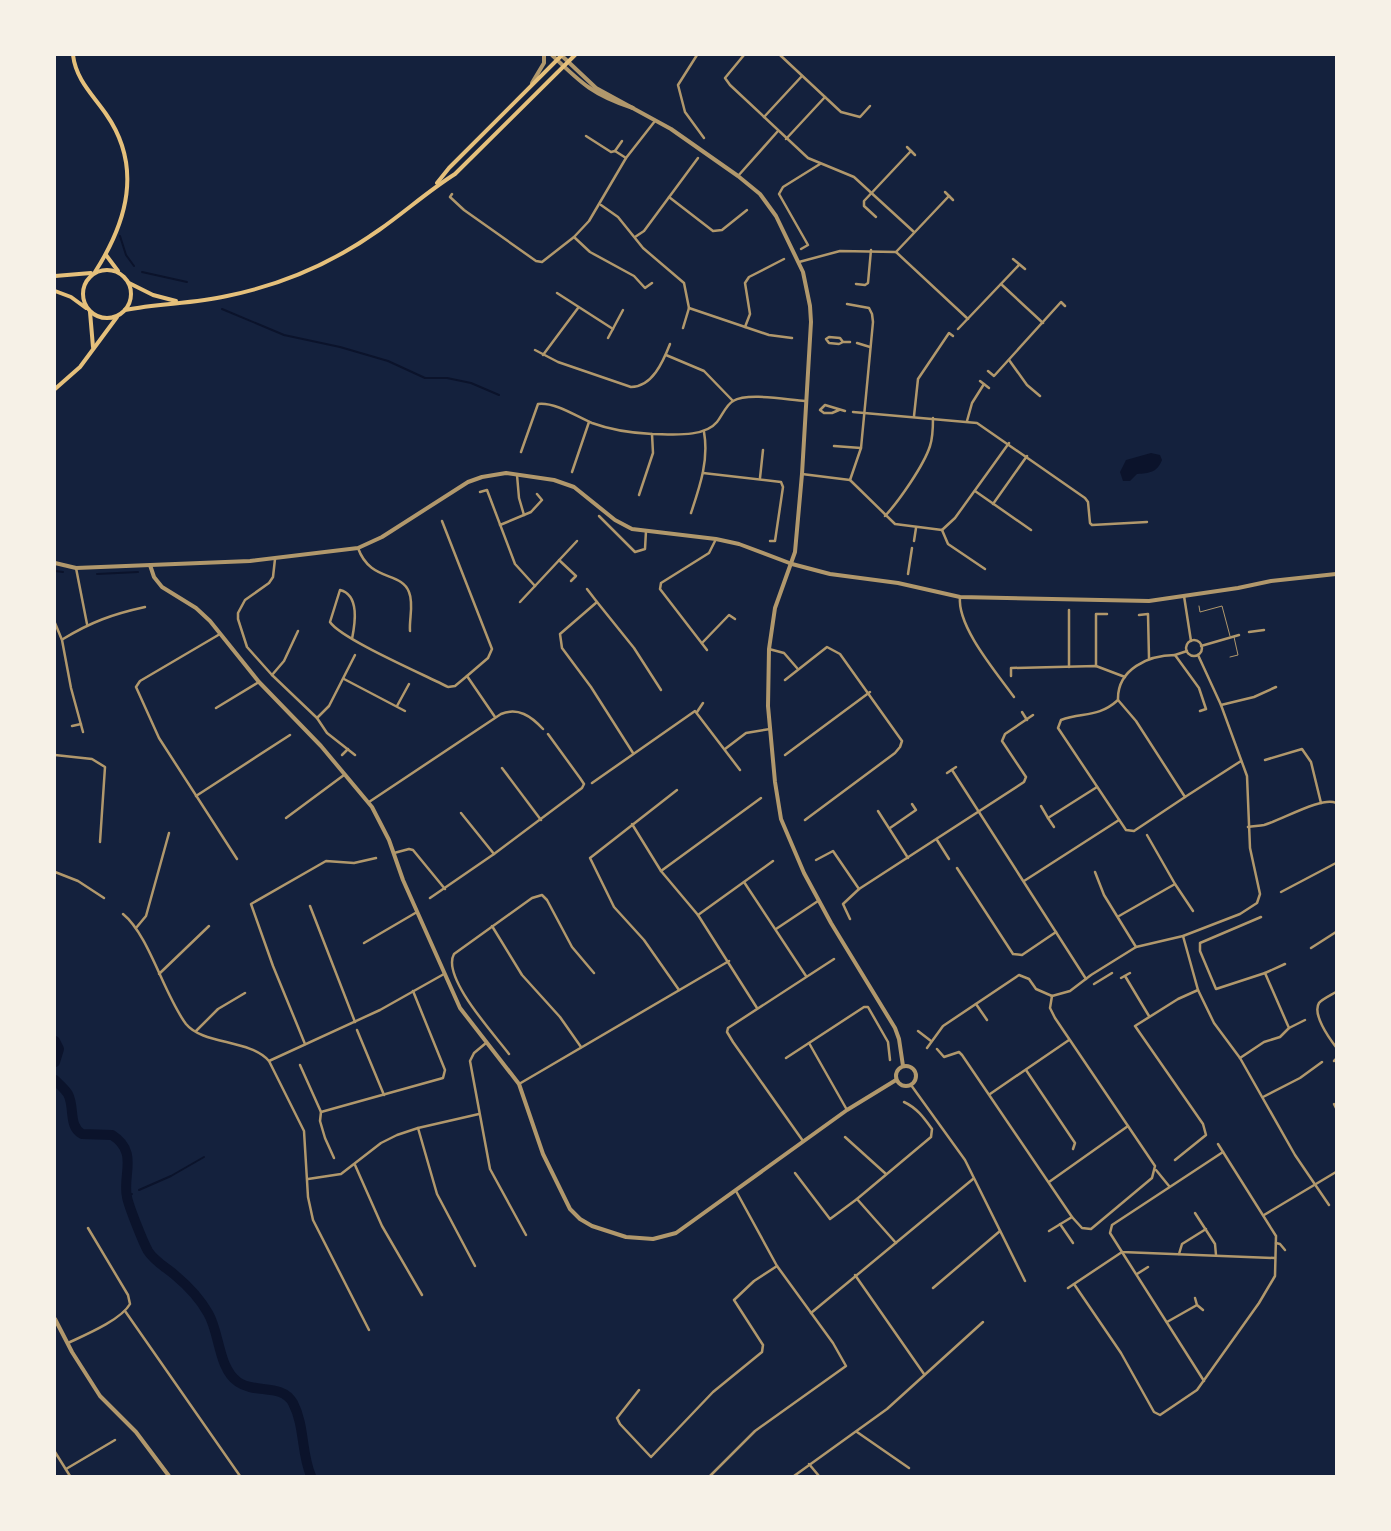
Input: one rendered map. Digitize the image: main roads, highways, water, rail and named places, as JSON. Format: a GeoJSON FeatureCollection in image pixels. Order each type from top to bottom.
{"type":"FeatureCollection","features":[{"type":"Feature","properties":{"kind":"main road"},"geometry":{"type":"LineString","coordinates":[[73,55],[81,81],[118,134],[126,161],[128,186],[126,208],[106,255],[87,279],[82,290],[83,299],[89,310],[94,347]]}},
{"type":"Feature","properties":{"kind":"main road"},"geometry":{"type":"LineString","coordinates":[[434,187],[449,168],[561,55]]}},
{"type":"Feature","properties":{"kind":"main road"},"geometry":{"type":"LineString","coordinates":[[125,310],[226,297],[302,273],[344,252],[378,231],[434,187],[455,174],[576,55]]}},
{"type":"Feature","properties":{"kind":"main road"},"geometry":{"type":"LineString","coordinates":[[106,255],[118,272],[129,283],[153,295],[178,302]]}},
{"type":"Feature","properties":{"kind":"main road"},"geometry":{"type":"LineString","coordinates":[[55,276],[72,276],[107,269],[118,272]]}},
{"type":"Feature","properties":{"kind":"main road"},"geometry":{"type":"LineString","coordinates":[[55,389],[80,368],[118,316],[125,310],[131,296],[129,283]]}},
{"type":"Feature","properties":{"kind":"main road"},"geometry":{"type":"LineString","coordinates":[[55,290],[101,318],[118,316]]}},
{"type":"Feature","properties":{"kind":"water"},"geometry":{"type":"Polygon","coordinates":[[[1151,453],[1160,455],[1162,460],[1158,468],[1149,473],[1137,474],[1130,481],[1123,481],[1120,472],[1126,460],[1151,453]]]}},
{"type":"Feature","properties":{"kind":"waterway"},"geometry":{"type":"LineString","coordinates":[[120,236],[126,255],[134,266]]}},
{"type":"Feature","properties":{"kind":"waterway"},"geometry":{"type":"LineString","coordinates":[[142,272],[187,282]]}},
{"type":"Feature","properties":{"kind":"waterway"},"geometry":{"type":"LineString","coordinates":[[222,309],[284,335],[340,347],[388,361],[425,378],[447,378],[471,383],[499,395]]}},
{"type":"Feature","properties":{"kind":"waterway"},"geometry":{"type":"LineString","coordinates":[[55,571],[63,572]]}},
{"type":"Feature","properties":{"kind":"waterway"},"geometry":{"type":"LineString","coordinates":[[97,574],[138,572]]}},
{"type":"Feature","properties":{"kind":"waterway"},"geometry":{"type":"LineString","coordinates":[[55,1041],[59,1049],[55,1062]]}},
{"type":"Feature","properties":{"kind":"waterway"},"geometry":{"type":"LineString","coordinates":[[55,1080],[68,1094],[73,1121],[78,1131],[82,1134],[112,1135],[125,1149],[128,1164],[127,1197],[146,1247],[154,1258],[185,1284],[205,1308],[212,1321],[223,1359],[231,1376],[245,1386],[282,1393],[293,1403],[297,1412],[311,1476]]}},
{"type":"Feature","properties":{"kind":"waterway"},"geometry":{"type":"LineString","coordinates":[[139,1190],[171,1176],[204,1157]]}},
{"type":"Feature","properties":{"kind":"waterway"},"geometry":{"type":"LineString","coordinates":[[126,1196],[132,1194]]}}]}
